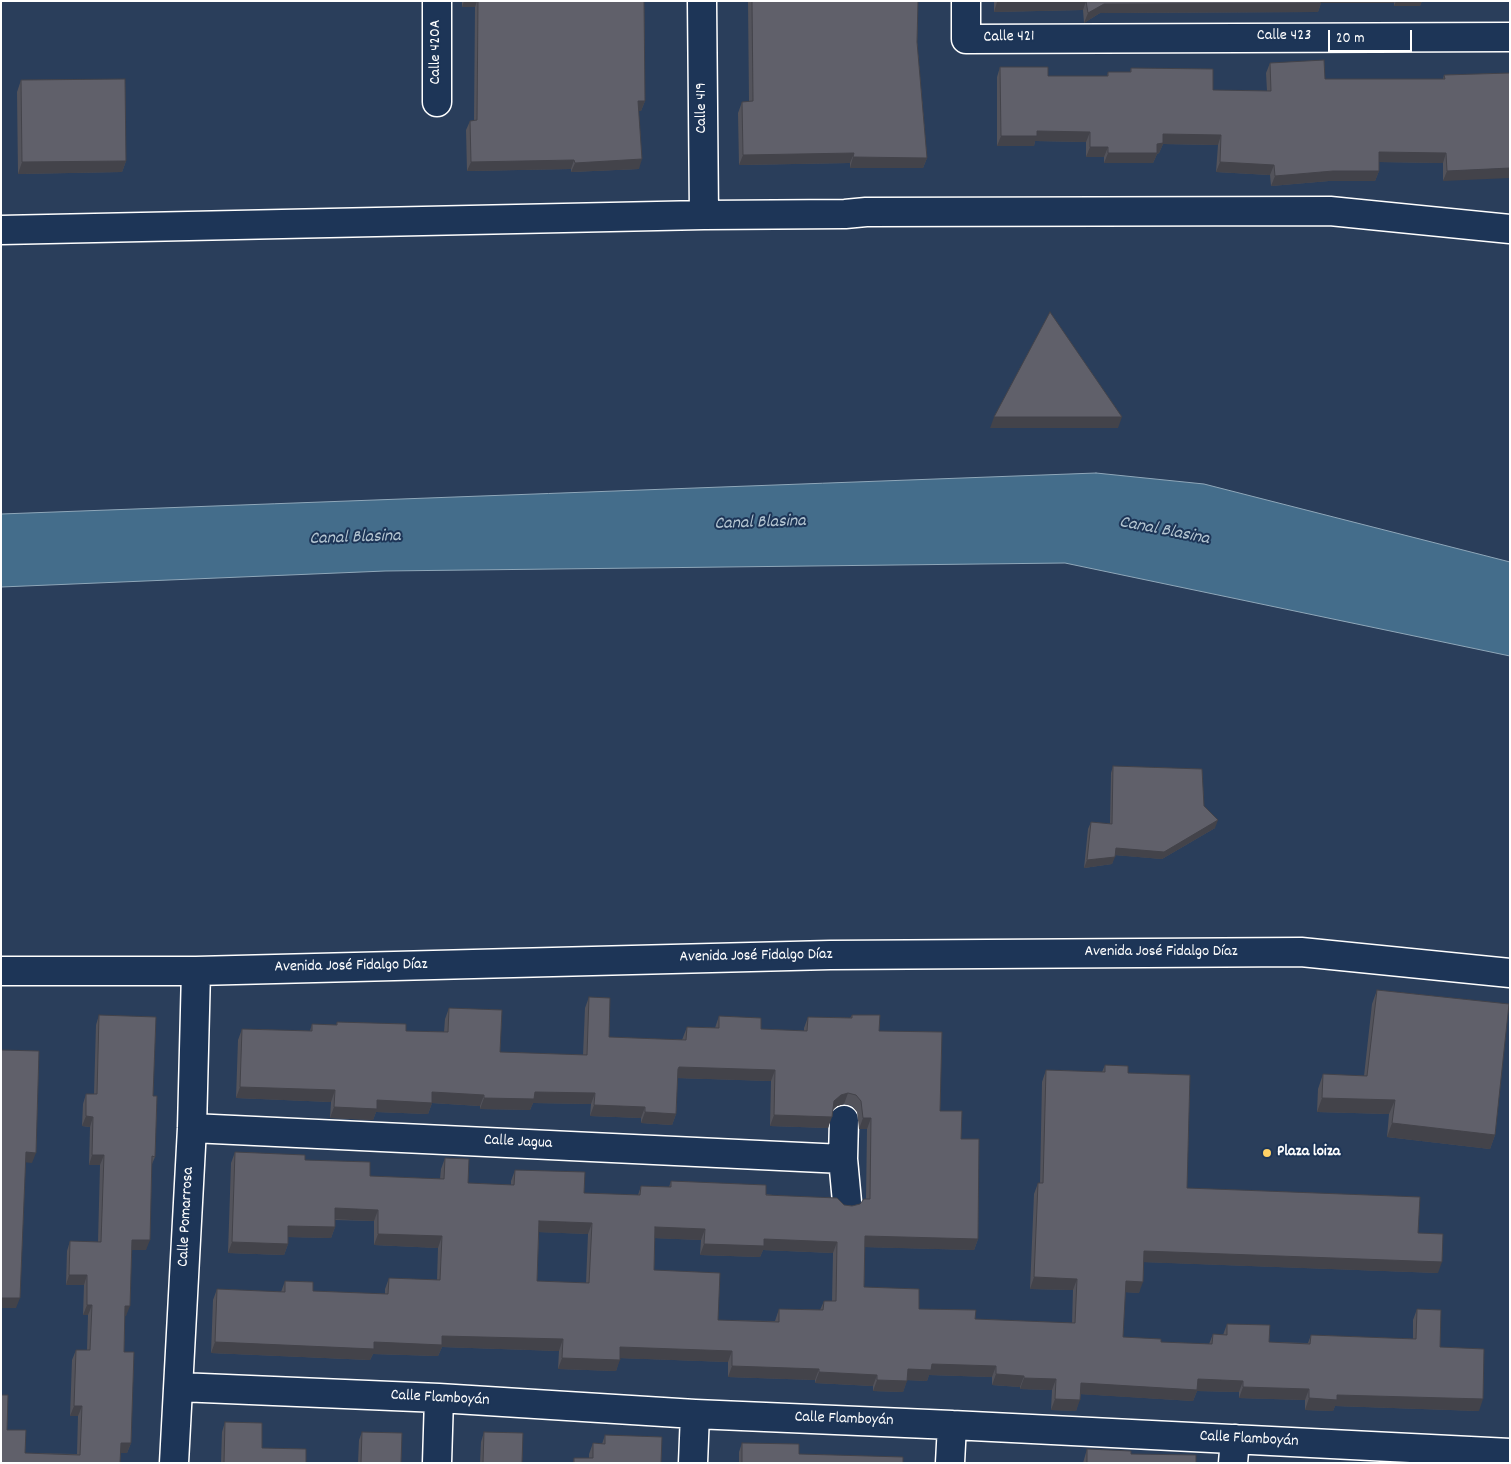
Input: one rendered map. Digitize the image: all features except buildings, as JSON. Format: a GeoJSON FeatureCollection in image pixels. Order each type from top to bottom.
{"type":"FeatureCollection","features":[{"type":"Feature","properties":{"kind":"street","name":"Calle 420A"},"geometry":{"type":"LineString","coordinates":[[437,1],[437,102]]}},
{"type":"Feature","properties":{"kind":"street","name":"Calle 419"},"geometry":{"type":"LineString","coordinates":[[702,1],[704,215]]}},
{"type":"Feature","properties":{"kind":"street","name":"Calle 421"},"geometry":{"type":"LineString","coordinates":[[966,1],[966,38],[1089,37]]}},
{"type":"Feature","properties":{"kind":"street","name":"Calle 423"},"geometry":{"type":"LineString","coordinates":[[1089,37],[1510,37]]}},
{"type":"Feature","properties":{"kind":"street"},"geometry":{"type":"LineString","coordinates":[[1,230],[704,215],[845,214],[866,212],[1330,211],[1510,230]]}},
{"type":"Feature","properties":{"kind":"street","name":"Avenida José Fidalgo Díaz"},"geometry":{"type":"LineString","coordinates":[[1,971],[196,971],[830,955],[1301,952],[1510,973]]}},
{"type":"Feature","properties":{"kind":"street","name":"Calle Pomarrosa"},"geometry":{"type":"LineString","coordinates":[[174,1463],[192,1128],[196,971]]}},
{"type":"Feature","properties":{"kind":"street"},"geometry":{"type":"LineString","coordinates":[[844,1120],[843,1159],[847,1202]]}},
{"type":"Feature","properties":{"kind":"street","name":"Calle Jagua"},"geometry":{"type":"LineString","coordinates":[[192,1128],[843,1159]]}},
{"type":"Feature","properties":{"kind":"street","name":"Calle Flamboyán"},"geometry":{"type":"LineString","coordinates":[[178,1387],[439,1398],[695,1414],[952,1425],[1234,1451],[1510,1453]]}},
{"type":"Feature","properties":{"kind":"street"},"geometry":{"type":"LineString","coordinates":[[437,1463],[439,1398]]}},
{"type":"Feature","properties":{"kind":"street"},"geometry":{"type":"LineString","coordinates":[[693,1463],[695,1414]]}},
{"type":"Feature","properties":{"kind":"street"},"geometry":{"type":"LineString","coordinates":[[950,1463],[952,1425]]}},
{"type":"Feature","properties":{"kind":"water","name":"Canal Blasina"},"geometry":{"type":"Polygon","coordinates":[[[1096,473],[1204,484],[1510,562],[1510,656],[1065,563],[385,571],[1,587],[1,514],[1096,473]]]}},
{"type":"Feature","properties":{"kind":"place","name":"Plaza loiza"},"geometry":{"type":"Point","coordinates":[1267,1153]}}]}
